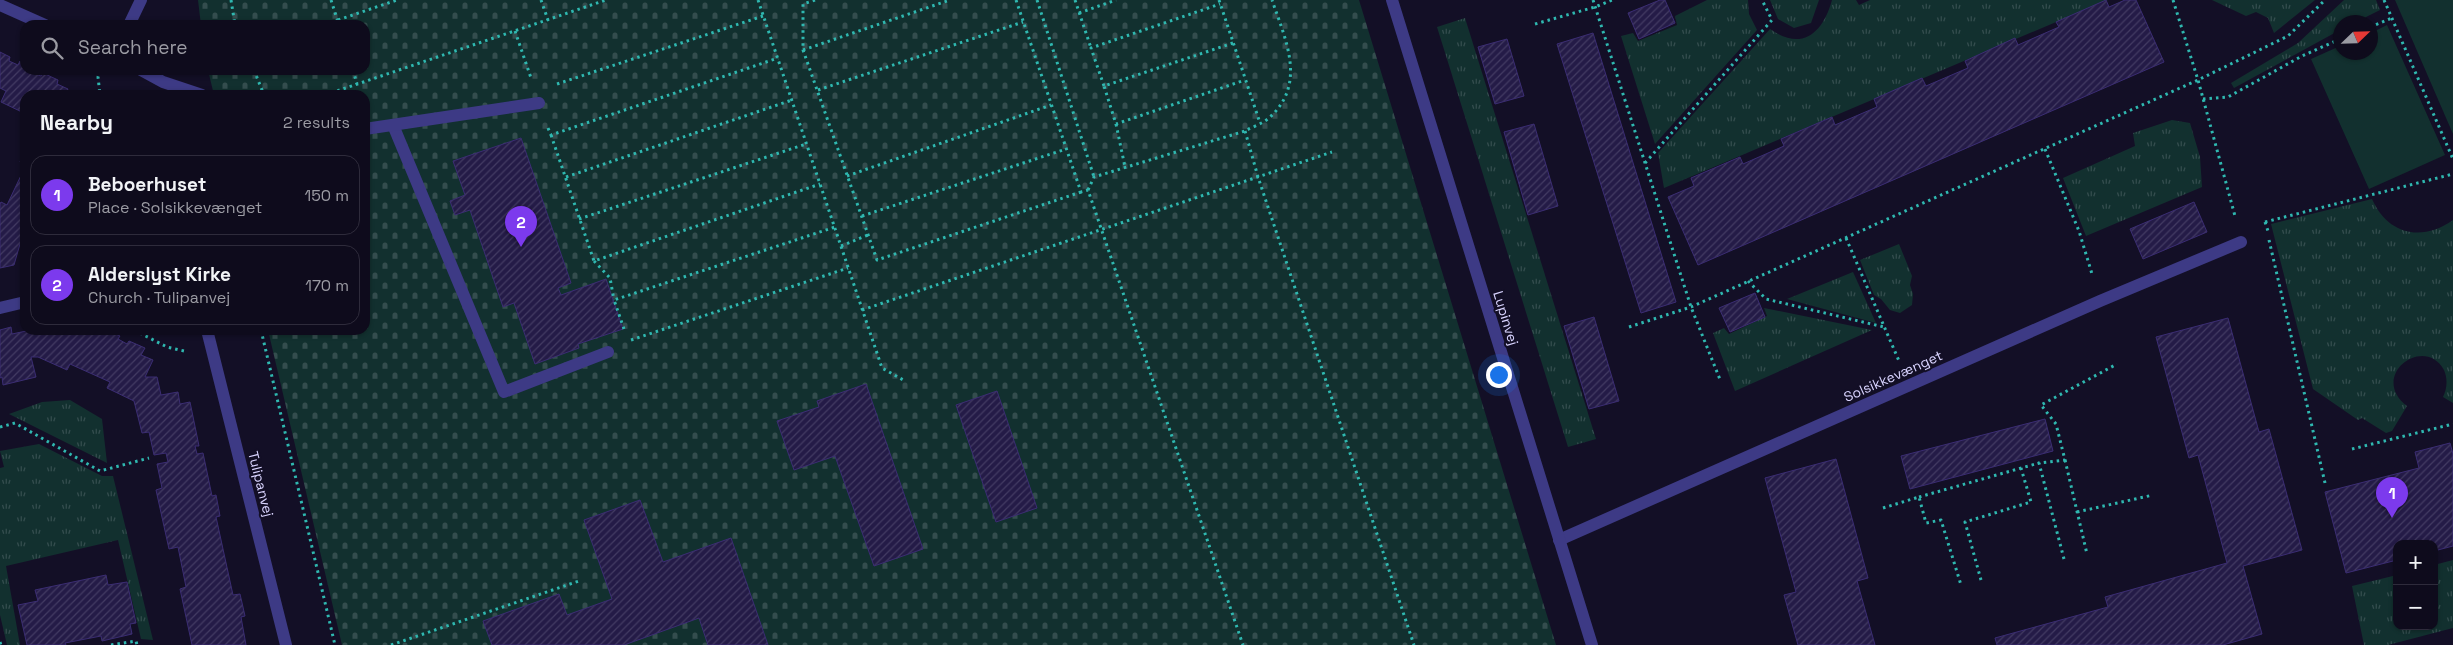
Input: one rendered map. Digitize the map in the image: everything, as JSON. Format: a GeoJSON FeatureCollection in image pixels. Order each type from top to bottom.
{"type":"FeatureCollection","features":[{"type":"Feature","properties":{"kind":"street"},"geometry":{"type":"LineString","coordinates":[[131,20],[141,0]]}},
{"type":"Feature","properties":{"kind":"street","name":"Lupinvej"},"geometry":{"type":"LineString","coordinates":[[1392,0],[1592,645]]}},
{"type":"Feature","properties":{"kind":"street"},"geometry":{"type":"LineString","coordinates":[[0,5],[34,20]]}},
{"type":"Feature","properties":{"kind":"street"},"geometry":{"type":"LineString","coordinates":[[150,75],[163,82],[187,90]]}},
{"type":"Feature","properties":{"kind":"street"},"geometry":{"type":"LineString","coordinates":[[163,82],[164,90]]}},
{"type":"Feature","properties":{"kind":"street"},"geometry":{"type":"LineString","coordinates":[[370,128],[537,97]]}},
{"type":"Feature","properties":{"kind":"street"},"geometry":{"type":"LineString","coordinates":[[393,125],[504,392],[608,352]]}},
{"type":"Feature","properties":{"kind":"street","name":"Solsikkevænget"},"geometry":{"type":"LineString","coordinates":[[1559,540],[2100,301],[2241,242]]}},
{"type":"Feature","properties":{"kind":"street"},"geometry":{"type":"LineString","coordinates":[[0,308],[20,303]]}},
{"type":"Feature","properties":{"kind":"street","name":"Tulipanvej"},"geometry":{"type":"LineString","coordinates":[[208,335],[286,645]]}},
{"type":"Feature","properties":{"kind":"path"},"geometry":{"type":"LineString","coordinates":[[231,0],[234,20]]}},
{"type":"Feature","properties":{"kind":"path"},"geometry":{"type":"LineString","coordinates":[[331,0],[338,20],[397,0]]}},
{"type":"Feature","properties":{"kind":"path"},"geometry":{"type":"LineString","coordinates":[[541,0],[548,20]]}},
{"type":"Feature","properties":{"kind":"path"},"geometry":{"type":"LineString","coordinates":[[340,90],[606,0]]}},
{"type":"Feature","properties":{"kind":"path"},"geometry":{"type":"LineString","coordinates":[[758,0],[882,368],[905,381]]}},
{"type":"Feature","properties":{"kind":"path"},"geometry":{"type":"LineString","coordinates":[[815,0],[803,4],[803,50],[877,260],[1088,190]]}},
{"type":"Feature","properties":{"kind":"path"},"geometry":{"type":"LineString","coordinates":[[803,50],[950,0]]}},
{"type":"Feature","properties":{"kind":"path"},"geometry":{"type":"LineString","coordinates":[[1016,0],[1081,192]]}},
{"type":"Feature","properties":{"kind":"path"},"geometry":{"type":"LineString","coordinates":[[1037,0],[1094,177],[1088,190],[1243,645]]}},
{"type":"Feature","properties":{"kind":"path"},"geometry":{"type":"LineString","coordinates":[[1075,0],[1116,124],[1125,168]]}},
{"type":"Feature","properties":{"kind":"path"},"geometry":{"type":"LineString","coordinates":[[1079,12],[1116,0]]}},
{"type":"Feature","properties":{"kind":"path"},"geometry":{"type":"LineString","coordinates":[[1094,177],[1245,131],[1268,119],[1284,100],[1291,76],[1290,52],[1272,0]]}},
{"type":"Feature","properties":{"kind":"path"},"geometry":{"type":"LineString","coordinates":[[1592,0],[1690,307],[1721,382]]}},
{"type":"Feature","properties":{"kind":"path"},"geometry":{"type":"LineString","coordinates":[[1535,24],[1595,7],[1612,0]]}},
{"type":"Feature","properties":{"kind":"path"},"geometry":{"type":"LineString","coordinates":[[1644,163],[1772,20],[1762,0]]}},
{"type":"Feature","properties":{"kind":"path"},"geometry":{"type":"LineString","coordinates":[[2173,0],[2198,80],[2236,220]]}},
{"type":"Feature","properties":{"kind":"path"},"geometry":{"type":"LineString","coordinates":[[1628,327],[1690,307],[2198,80],[2288,36],[2325,0]]}},
{"type":"Feature","properties":{"kind":"path"},"geometry":{"type":"LineString","coordinates":[[2384,0],[2453,159]]}},
{"type":"Feature","properties":{"kind":"path"},"geometry":{"type":"LineString","coordinates":[[1091,48],[1220,2],[1260,124]]}},
{"type":"Feature","properties":{"kind":"path"},"geometry":{"type":"LineString","coordinates":[[537,97],[763,16]]}},
{"type":"Feature","properties":{"kind":"path"},"geometry":{"type":"LineString","coordinates":[[2378,24],[2392,18]]}},
{"type":"Feature","properties":{"kind":"path"},"geometry":{"type":"LineString","coordinates":[[818,90],[1024,22]]}},
{"type":"Feature","properties":{"kind":"path"},"geometry":{"type":"LineString","coordinates":[[515,31],[594,261],[610,278],[614,300],[628,341],[848,268]]}},
{"type":"Feature","properties":{"kind":"path"},"geometry":{"type":"LineString","coordinates":[[1104,86],[1233,43]]}},
{"type":"Feature","properties":{"kind":"path"},"geometry":{"type":"LineString","coordinates":[[2203,99],[2228,97],[2302,56],[2333,43]]}},
{"type":"Feature","properties":{"kind":"path"},"geometry":{"type":"LineString","coordinates":[[551,135],[778,58]]}},
{"type":"Feature","properties":{"kind":"path"},"geometry":{"type":"LineString","coordinates":[[99,75],[99,90]]}},
{"type":"Feature","properties":{"kind":"path"},"geometry":{"type":"LineString","coordinates":[[256,75],[262,90]]}},
{"type":"Feature","properties":{"kind":"path"},"geometry":{"type":"LineString","coordinates":[[354,75],[357,84]]}},
{"type":"Feature","properties":{"kind":"path"},"geometry":{"type":"LineString","coordinates":[[1116,124],[1245,80]]}},
{"type":"Feature","properties":{"kind":"path"},"geometry":{"type":"LineString","coordinates":[[566,177],[792,100]]}},
{"type":"Feature","properties":{"kind":"path"},"geometry":{"type":"LineString","coordinates":[[847,176],[1052,105]]}},
{"type":"Feature","properties":{"kind":"path"},"geometry":{"type":"LineString","coordinates":[[1245,131],[1258,177],[1414,645]]}},
{"type":"Feature","properties":{"kind":"path"},"geometry":{"type":"LineString","coordinates":[[580,219],[806,144]]}},
{"type":"Feature","properties":{"kind":"path"},"geometry":{"type":"LineString","coordinates":[[862,216],[1066,149]]}},
{"type":"Feature","properties":{"kind":"path"},"geometry":{"type":"LineString","coordinates":[[2045,149],[2079,230],[2100,301]]}},
{"type":"Feature","properties":{"kind":"path"},"geometry":{"type":"LineString","coordinates":[[862,310],[1332,152]]}},
{"type":"Feature","properties":{"kind":"path"},"geometry":{"type":"LineString","coordinates":[[2256,224],[2453,174]]}},
{"type":"Feature","properties":{"kind":"path"},"geometry":{"type":"LineString","coordinates":[[594,261],[820,184]]}},
{"type":"Feature","properties":{"kind":"path"},"geometry":{"type":"LineString","coordinates":[[2265,222],[2325,483]]}},
{"type":"Feature","properties":{"kind":"path"},"geometry":{"type":"LineString","coordinates":[[614,300],[834,227]]}},
{"type":"Feature","properties":{"kind":"path"},"geometry":{"type":"LineString","coordinates":[[841,246],[868,235]]}},
{"type":"Feature","properties":{"kind":"path"},"geometry":{"type":"LineString","coordinates":[[1846,238],[1909,385]]}},
{"type":"Feature","properties":{"kind":"path"},"geometry":{"type":"LineString","coordinates":[[1748,281],[1766,299],[1884,327]]}},
{"type":"Feature","properties":{"kind":"path"},"geometry":{"type":"LineString","coordinates":[[144,335],[167,347],[190,352],[212,349]]}},
{"type":"Feature","properties":{"kind":"path"},"geometry":{"type":"LineString","coordinates":[[262,335],[335,645]]}},
{"type":"Feature","properties":{"kind":"path"},"geometry":{"type":"LineString","coordinates":[[2087,554],[2056,424],[2041,405],[2117,364]]}},
{"type":"Feature","properties":{"kind":"path"},"geometry":{"type":"LineString","coordinates":[[0,427],[15,423],[100,471],[150,458]]}},
{"type":"Feature","properties":{"kind":"path"},"geometry":{"type":"LineString","coordinates":[[2352,448],[2453,424]]}},
{"type":"Feature","properties":{"kind":"path"},"geometry":{"type":"LineString","coordinates":[[1882,508],[2039,463],[2065,460]]}},
{"type":"Feature","properties":{"kind":"path"},"geometry":{"type":"LineString","coordinates":[[2039,463],[2064,560]]}},
{"type":"Feature","properties":{"kind":"path"},"geometry":{"type":"LineString","coordinates":[[1981,580],[1965,522],[2030,502],[2021,468]]}},
{"type":"Feature","properties":{"kind":"path"},"geometry":{"type":"LineString","coordinates":[[2077,512],[2153,495]]}},
{"type":"Feature","properties":{"kind":"path"},"geometry":{"type":"LineString","coordinates":[[1919,497],[1926,523],[1941,520],[1961,585]]}},
{"type":"Feature","properties":{"kind":"path"},"geometry":{"type":"LineString","coordinates":[[391,645],[579,581]]}},
{"type":"Feature","properties":{"kind":"path"},"geometry":{"type":"LineString","coordinates":[[111,645],[136,640],[137,645]]}},
{"type":"Feature","properties":{"kind":"green space"},"geometry":{"type":"Polygon","coordinates":[[[198,0],[1359,0],[1556,645],[342,645],[269,335],[370,335],[370,90],[213,90],[209,75],[370,75],[370,20],[200,20],[198,0]]]}},
{"type":"Feature","properties":{"kind":"green space"},"geometry":{"type":"Polygon","coordinates":[[[1707,0],[1748,0],[1749,14],[1757,30],[1655,144],[1621,36],[1633,33],[1638,41],[1677,25],[1675,16],[1707,0]]]}},
{"type":"Feature","properties":{"kind":"green space"},"geometry":{"type":"Polygon","coordinates":[[[1770,0],[1819,0],[1811,23],[1794,28],[1778,19],[1770,0]]]}},
{"type":"Feature","properties":{"kind":"green space"},"geometry":{"type":"Polygon","coordinates":[[[1832,0],[1856,0],[1859,5],[1870,0],[2108,0],[1664,188],[1658,153],[1770,29],[1781,36],[1792,39],[1810,36],[1823,22],[1832,0]]]}},
{"type":"Feature","properties":{"kind":"green space"},"geometry":{"type":"Polygon","coordinates":[[[2212,0],[2315,0],[2274,33],[2268,18],[2256,12],[2246,16],[2212,0]]]}},
{"type":"Feature","properties":{"kind":"green space"},"geometry":{"type":"Polygon","coordinates":[[[2344,0],[2376,0],[2380,10],[2370,15],[2333,15],[2333,34],[2234,88],[2231,83],[2298,43],[2344,0]]]}},
{"type":"Feature","properties":{"kind":"green space"},"geometry":{"type":"Polygon","coordinates":[[[2395,0],[2453,0],[2453,134],[2395,0]]]}},
{"type":"Feature","properties":{"kind":"green space"},"geometry":{"type":"Polygon","coordinates":[[[1465,18],[1596,439],[1568,447],[1437,27],[1465,18]]]}},
{"type":"Feature","properties":{"kind":"green space"},"geometry":{"type":"Polygon","coordinates":[[[2387,25],[2445,155],[2369,189],[2311,59],[2333,49],[2333,60],[2378,60],[2378,30],[2387,25]]]}},
{"type":"Feature","properties":{"kind":"green space"},"geometry":{"type":"Polygon","coordinates":[[[2172,120],[2190,123],[2200,157],[2202,187],[2086,236],[2063,178],[2135,146],[2133,133],[2172,120]]]}},
{"type":"Feature","properties":{"kind":"green space"},"geometry":{"type":"Polygon","coordinates":[[[2372,199],[2387,221],[2407,231],[2418,233],[2430,231],[2453,220],[2453,403],[2443,397],[2446,384],[2444,370],[2435,360],[2424,356],[2413,358],[2403,363],[2396,372],[2394,383],[2397,394],[2407,406],[2392,431],[2386,433],[2362,418],[2358,420],[2313,389],[2271,224],[2372,199]]]}},
{"type":"Feature","properties":{"kind":"green space"},"geometry":{"type":"Polygon","coordinates":[[[1899,244],[1912,276],[1910,285],[1913,294],[1912,305],[1900,313],[1890,310],[1881,299],[1874,295],[1860,260],[1899,244]]]}},
{"type":"Feature","properties":{"kind":"green space"},"geometry":{"type":"Polygon","coordinates":[[[1853,272],[1876,323],[1787,299],[1853,272]]]}},
{"type":"Feature","properties":{"kind":"green space"},"geometry":{"type":"Polygon","coordinates":[[[1764,308],[1872,330],[1735,391],[1713,333],[1724,328],[1729,334],[1767,316],[1764,308]]]}},
{"type":"Feature","properties":{"kind":"green space"},"geometry":{"type":"Polygon","coordinates":[[[70,400],[102,419],[107,463],[9,414],[42,402],[70,400]]]}},
{"type":"Feature","properties":{"kind":"green space"},"geometry":{"type":"Polygon","coordinates":[[[39,444],[102,476],[113,476],[153,640],[141,639],[118,540],[6,566],[20,645],[7,645],[0,615],[0,468],[4,467],[0,451],[39,444]]]}},
{"type":"Feature","properties":{"kind":"green space"},"geometry":{"type":"Polygon","coordinates":[[[2453,560],[2453,628],[2388,645],[2364,645],[2352,586],[2393,576],[2393,630],[2438,630],[2438,564],[2453,560]]]}},
{"type":"Feature","properties":{"kind":"building"},"geometry":{"type":"Polygon","coordinates":[[[1660,0],[1665,0],[1675,23],[1639,39],[1628,13],[1660,0]]]}},
{"type":"Feature","properties":{"kind":"building"},"geometry":{"type":"Polygon","coordinates":[[[2106,0],[2109,7],[2125,0],[2136,0],[2164,62],[1698,265],[1668,197],[1694,186],[1691,178],[1740,157],[1743,164],[1784,146],[1781,139],[1832,117],[1835,125],[1877,107],[1874,99],[1922,78],[1926,86],[1968,68],[1965,61],[2015,38],[2018,45],[2059,27],[2056,22],[2106,0]]]}},
{"type":"Feature","properties":{"kind":"building"},"geometry":{"type":"Polygon","coordinates":[[[1593,33],[1676,302],[1641,313],[1557,44],[1593,33]]]}},
{"type":"Feature","properties":{"kind":"building"},"geometry":{"type":"Polygon","coordinates":[[[1507,39],[1524,96],[1495,104],[1478,47],[1507,39]]]}},
{"type":"Feature","properties":{"kind":"building"},"geometry":{"type":"Polygon","coordinates":[[[0,52],[10,57],[9,61],[18,65],[20,61],[20,75],[47,75],[58,80],[57,84],[68,89],[20,90],[20,111],[1,102],[6,91],[0,88],[0,52]]]}},
{"type":"Feature","properties":{"kind":"building"},"geometry":{"type":"Polygon","coordinates":[[[1534,124],[1558,206],[1528,215],[1504,132],[1534,124]]]}},
{"type":"Feature","properties":{"kind":"building"},"geometry":{"type":"Polygon","coordinates":[[[521,138],[571,283],[558,288],[561,295],[606,279],[623,329],[578,344],[579,348],[535,364],[514,303],[503,307],[470,210],[455,215],[450,201],[465,195],[453,161],[521,138]]]}},
{"type":"Feature","properties":{"kind":"building"},"geometry":{"type":"Polygon","coordinates":[[[20,178],[20,244],[14,265],[0,268],[0,204],[1,202],[7,205],[20,178]]]}},
{"type":"Feature","properties":{"kind":"building"},"geometry":{"type":"Polygon","coordinates":[[[2194,202],[2207,232],[2143,259],[2130,229],[2194,202]]]}},
{"type":"Feature","properties":{"kind":"building"},"geometry":{"type":"Polygon","coordinates":[[[1755,293],[1765,317],[1730,332],[1719,308],[1755,293]]]}},
{"type":"Feature","properties":{"kind":"building"},"geometry":{"type":"Polygon","coordinates":[[[1594,317],[1619,401],[1589,409],[1564,326],[1594,317]]]}},
{"type":"Feature","properties":{"kind":"building"},"geometry":{"type":"Polygon","coordinates":[[[2228,318],[2259,432],[2269,429],[2302,550],[2243,566],[2262,634],[2223,645],[1997,645],[1995,638],[2108,607],[2105,597],[2227,563],[2198,455],[2189,458],[2156,337],[2228,318]]]}},
{"type":"Feature","properties":{"kind":"building"},"geometry":{"type":"Polygon","coordinates":[[[11,327],[12,334],[20,332],[20,335],[118,335],[120,336],[118,339],[127,344],[129,341],[145,348],[141,355],[153,360],[145,377],[157,377],[161,395],[178,392],[180,404],[190,402],[199,446],[195,446],[197,454],[203,453],[212,496],[216,495],[220,516],[216,517],[233,595],[240,594],[245,616],[241,617],[246,645],[192,645],[180,589],[186,587],[178,547],[169,549],[156,490],[162,488],[157,464],[168,462],[166,453],[154,455],[149,432],[142,433],[134,401],[107,388],[110,382],[70,364],[67,370],[38,357],[31,357],[36,377],[3,385],[2,377],[0,378],[0,330],[11,327]]]}},
{"type":"Feature","properties":{"kind":"building"},"geometry":{"type":"Polygon","coordinates":[[[866,384],[923,549],[874,566],[835,456],[794,470],[777,421],[819,407],[817,401],[866,384]]]}},
{"type":"Feature","properties":{"kind":"building"},"geometry":{"type":"Polygon","coordinates":[[[997,391],[1037,508],[996,522],[956,405],[997,391]]]}},
{"type":"Feature","properties":{"kind":"building"},"geometry":{"type":"Polygon","coordinates":[[[2045,419],[2053,451],[1910,489],[1901,456],[2045,419]]]}},
{"type":"Feature","properties":{"kind":"building"},"geometry":{"type":"Polygon","coordinates":[[[2450,443],[2453,454],[2453,546],[2438,550],[2438,540],[2393,540],[2393,561],[2346,573],[2325,492],[2419,468],[2415,452],[2450,443]]]}},
{"type":"Feature","properties":{"kind":"building"},"geometry":{"type":"Polygon","coordinates":[[[1836,459],[1868,578],[1857,581],[1875,645],[1798,645],[1784,595],[1796,592],[1765,478],[1836,459]]]}},
{"type":"Feature","properties":{"kind":"building"},"geometry":{"type":"Polygon","coordinates":[[[640,500],[663,562],[731,538],[768,645],[708,645],[699,618],[624,645],[492,645],[483,621],[559,594],[567,615],[612,599],[584,520],[640,500]]]}},
{"type":"Feature","properties":{"kind":"building"},"geometry":{"type":"Polygon","coordinates":[[[106,575],[108,585],[127,582],[136,623],[130,624],[132,634],[102,641],[101,636],[65,643],[66,645],[27,645],[18,605],[38,601],[35,590],[106,575]]]}},
{"type":"Feature","properties":{"kind":"place","name":"Alderslyst Kirke"},"geometry":{"type":"Point","coordinates":[521,247]}},
{"type":"Feature","properties":{"kind":"place","name":"Beboerhuset"},"geometry":{"type":"Point","coordinates":[2392,518]}}]}
